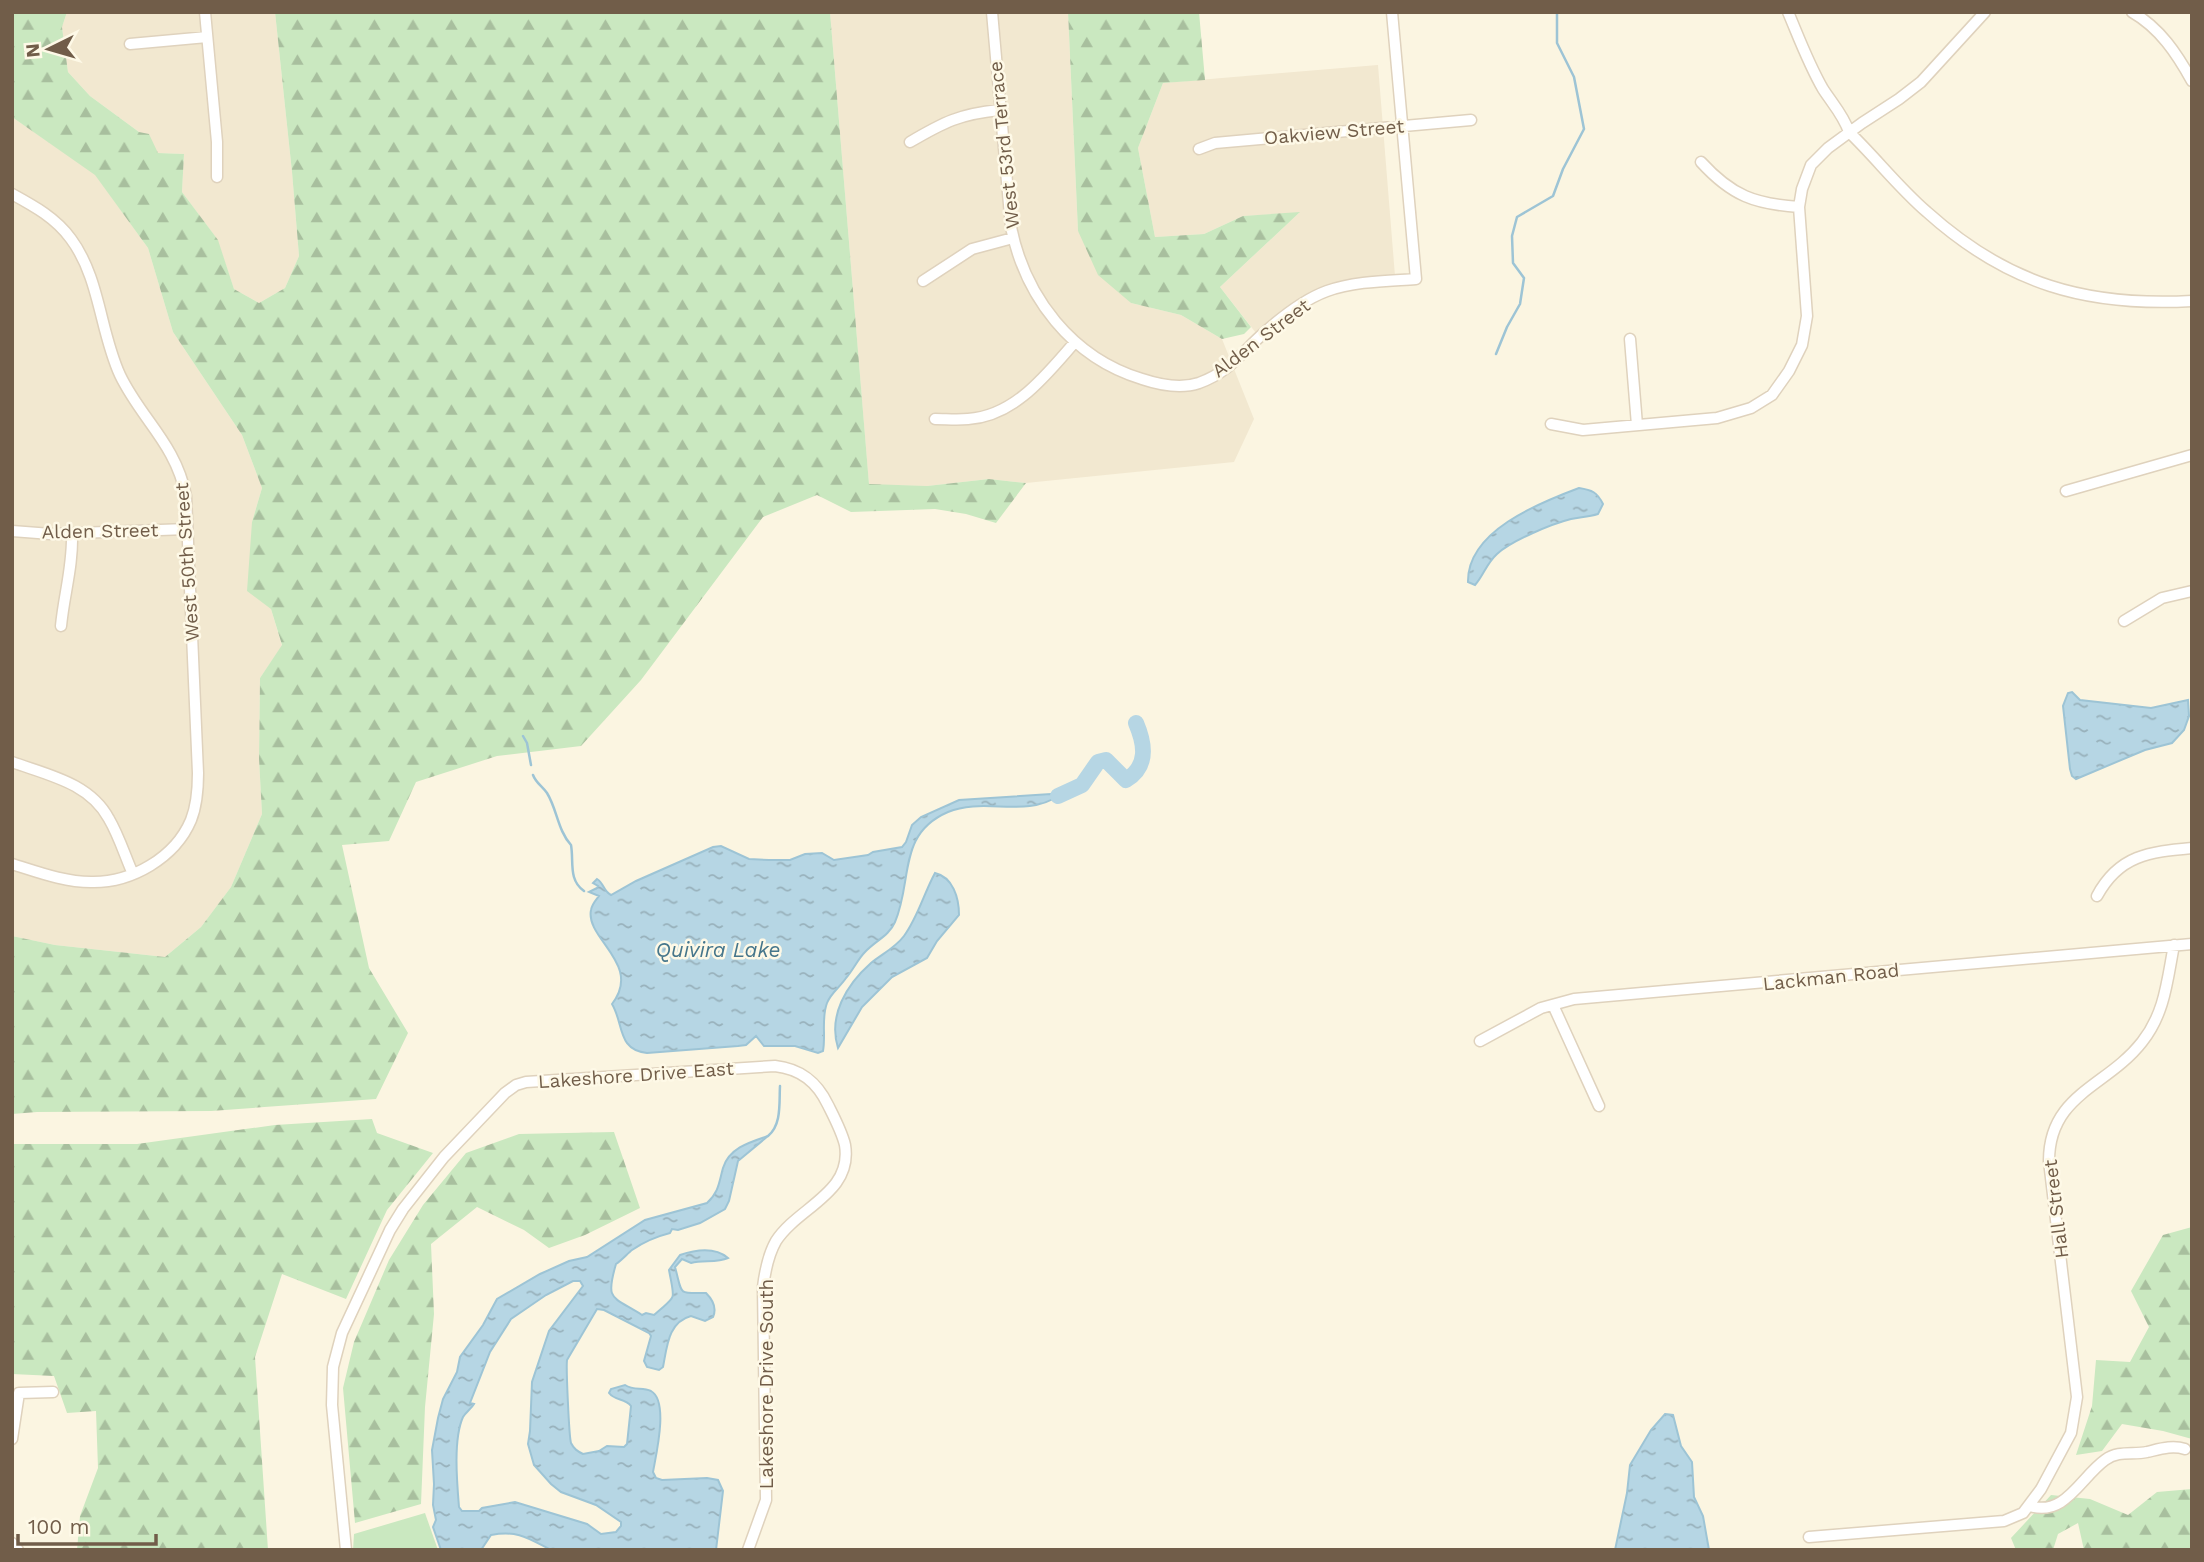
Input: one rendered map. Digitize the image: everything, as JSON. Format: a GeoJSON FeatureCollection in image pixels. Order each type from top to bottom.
{"type":"FeatureCollection","features":[{"type":"Feature","properties":{"kind":"street"},"geometry":{"type":"LineString","coordinates":[[205,12],[217,142],[217,177]]}},
{"type":"Feature","properties":{"kind":"street","name":"West 53rd Terrace"},"geometry":{"type":"LineString","coordinates":[[992,12],[999,110],[1016,250],[1033,288],[1056,323],[1075,342]]}},
{"type":"Feature","properties":{"kind":"street"},"geometry":{"type":"LineString","coordinates":[[1392,12],[1402,125]]}},
{"type":"Feature","properties":{"kind":"street"},"geometry":{"type":"LineString","coordinates":[[1788,12],[1804,52],[1849,132],[1928,213],[1977,253],[2039,282],[2077,295],[2116,301],[2192,301]]}},
{"type":"Feature","properties":{"kind":"street"},"geometry":{"type":"LineString","coordinates":[[2132,12],[2163,37],[2192,81]]}},
{"type":"Feature","properties":{"kind":"street"},"geometry":{"type":"LineString","coordinates":[[1551,424],[1583,430],[1717,418],[1751,408],[1772,395],[1789,371],[1802,345],[1807,316],[1799,207],[1811,165],[1849,132],[1921,82],[1982,14]]}},
{"type":"Feature","properties":{"kind":"street"},"geometry":{"type":"LineString","coordinates":[[130,44],[207,37]]}},
{"type":"Feature","properties":{"kind":"street"},"geometry":{"type":"LineString","coordinates":[[910,142],[954,118],[999,110]]}},
{"type":"Feature","properties":{"kind":"street","name":"Oakview Street"},"geometry":{"type":"LineString","coordinates":[[1199,149],[1214,143],[1471,120]]}},
{"type":"Feature","properties":{"kind":"street","name":"Alden Street"},"geometry":{"type":"LineString","coordinates":[[1075,342],[1118,372],[1160,385],[1195,384],[1221,374],[1284,316],[1327,291],[1367,282],[1416,279],[1402,125]]}},
{"type":"Feature","properties":{"kind":"street"},"geometry":{"type":"LineString","coordinates":[[1701,162],[1718,180],[1753,201],[1799,207]]}},
{"type":"Feature","properties":{"kind":"street","name":"West 50th Street"},"geometry":{"type":"LineString","coordinates":[[12,194],[52,219],[76,247],[87,271],[119,372],[135,401],[178,464],[186,496],[198,793],[190,822],[170,849],[154,864],[133,874],[92,883],[69,880],[12,864]]}},
{"type":"Feature","properties":{"kind":"street"},"geometry":{"type":"LineString","coordinates":[[923,281],[972,249],[1013,238]]}},
{"type":"Feature","properties":{"kind":"street"},"geometry":{"type":"LineString","coordinates":[[1630,339],[1637,425]]}},
{"type":"Feature","properties":{"kind":"street"},"geometry":{"type":"LineString","coordinates":[[935,419],[970,419],[1001,411],[1025,395],[1075,342]]}},
{"type":"Feature","properties":{"kind":"street"},"geometry":{"type":"LineString","coordinates":[[2066,491],[2192,455]]}},
{"type":"Feature","properties":{"kind":"street","name":"Alden Street"},"geometry":{"type":"LineString","coordinates":[[12,531],[39,534],[187,529]]}},
{"type":"Feature","properties":{"kind":"street"},"geometry":{"type":"LineString","coordinates":[[61,626],[70,579],[72,533]]}},
{"type":"Feature","properties":{"kind":"street"},"geometry":{"type":"LineString","coordinates":[[2124,621],[2162,598],[2192,592]]}},
{"type":"Feature","properties":{"kind":"street"},"geometry":{"type":"LineString","coordinates":[[12,762],[82,788],[97,800],[110,819],[133,874]]}},
{"type":"Feature","properties":{"kind":"street"},"geometry":{"type":"LineString","coordinates":[[2097,896],[2116,870],[2135,857],[2155,851],[2192,848]]}},
{"type":"Feature","properties":{"kind":"street","name":"Lackman Road"},"geometry":{"type":"LineString","coordinates":[[1480,1041],[1541,1008],[1574,999],[2192,944]]}},
{"type":"Feature","properties":{"kind":"street","name":"Hall Street"},"geometry":{"type":"LineString","coordinates":[[2030,1506],[2063,1451],[2074,1424],[2076,1407],[2075,1368],[2049,1161],[2052,1131],[2069,1105],[2131,1055],[2155,1022],[2165,996],[2174,946]]}},
{"type":"Feature","properties":{"kind":"street"},"geometry":{"type":"LineString","coordinates":[[1553,1005],[1599,1106]]}},
{"type":"Feature","properties":{"kind":"street","name":"Lakeshore Drive East"},"geometry":{"type":"LineString","coordinates":[[346,1550],[332,1405],[333,1367],[342,1333],[390,1230],[403,1209],[444,1157],[505,1093],[516,1085],[538,1080],[775,1066],[806,1076],[823,1095],[835,1121]]}},
{"type":"Feature","properties":{"kind":"street","name":"Lakeshore Drive South"},"geometry":{"type":"LineString","coordinates":[[748,1550],[766,1500],[765,1269],[782,1234],[835,1186],[843,1172],[846,1160],[845,1143],[835,1121]]}},
{"type":"Feature","properties":{"kind":"street"},"geometry":{"type":"LineString","coordinates":[[12,1439],[19,1393],[52,1392]]}},
{"type":"Feature","properties":{"kind":"street"},"geometry":{"type":"LineString","coordinates":[[1809,1537],[2004,1521],[2014,1518],[2030,1506],[2044,1509],[2060,1503],[2104,1461],[2117,1453],[2142,1453],[2177,1447],[2185,1449]]}},
{"type":"Feature","properties":{"kind":"street"},"geometry":{"type":"LineString","coordinates":[[12,1543],[18,1550]]}},
{"type":"Feature","properties":{"kind":"shaded area"},"geometry":{"type":"Polygon","coordinates":[[[67,12],[275,12],[299,256],[285,288],[259,303],[234,289],[217,239],[182,192],[184,154],[158,153],[139,132],[90,96],[68,72],[62,27],[67,12]]]}},
{"type":"Feature","properties":{"kind":"shaded area"},"geometry":{"type":"Polygon","coordinates":[[[830,12],[1068,12],[1078,231],[1131,303],[1181,315],[1222,339],[1254,419],[1234,462],[1026,483],[989,479],[927,486],[869,485],[830,12]]]}},
{"type":"Feature","properties":{"kind":"shaded area"},"geometry":{"type":"Polygon","coordinates":[[[1378,65],[1395,276],[1360,279],[1279,314],[1256,333],[1220,287],[1299,213],[1243,216],[1204,234],[1155,237],[1138,148],[1163,83],[1378,65]]]}},
{"type":"Feature","properties":{"kind":"shaded area"},"geometry":{"type":"Polygon","coordinates":[[[12,117],[95,174],[148,248],[173,332],[242,435],[262,488],[252,522],[282,646],[260,678],[259,759],[262,814],[231,887],[201,927],[165,957],[55,945],[12,936],[12,117]]]}},
{"type":"Feature","properties":{"kind":"green space"},"geometry":{"type":"Polygon","coordinates":[[[12,12],[67,12],[62,27],[68,72],[90,96],[139,132],[149,134],[158,153],[184,154],[182,192],[218,240],[234,289],[259,303],[285,288],[299,256],[275,12],[830,12],[869,484],[927,486],[989,479],[1026,483],[996,523],[935,509],[851,512],[817,495],[763,517],[641,680],[581,746],[497,756],[416,782],[389,841],[342,845],[369,968],[408,1033],[376,1099],[211,1111],[12,1114],[12,936],[55,945],[165,957],[201,927],[231,887],[262,814],[259,759],[260,678],[282,645],[271,609],[247,591],[252,522],[262,488],[242,435],[173,332],[148,248],[95,175],[12,117],[12,12]]]}},
{"type":"Feature","properties":{"kind":"green space"},"geometry":{"type":"Polygon","coordinates":[[[1068,12],[1199,12],[1205,80],[1163,83],[1138,148],[1155,237],[1204,234],[1243,216],[1300,212],[1220,287],[1251,327],[1244,334],[1222,339],[1181,315],[1131,303],[1098,275],[1078,231],[1068,12]]]}},
{"type":"Feature","properties":{"kind":"green space"},"geometry":{"type":"Polygon","coordinates":[[[372,1119],[377,1133],[433,1153],[387,1210],[346,1299],[282,1274],[255,1357],[268,1550],[77,1550],[80,1516],[98,1468],[96,1411],[67,1413],[54,1376],[12,1374],[12,1144],[137,1144],[275,1125],[372,1119]]]}},
{"type":"Feature","properties":{"kind":"green space"},"geometry":{"type":"Polygon","coordinates":[[[614,1132],[640,1208],[585,1235],[549,1248],[524,1230],[477,1207],[431,1244],[434,1314],[425,1407],[421,1504],[355,1523],[343,1388],[354,1342],[389,1260],[423,1205],[466,1153],[519,1134],[614,1132]]]}},
{"type":"Feature","properties":{"kind":"green space"},"geometry":{"type":"Polygon","coordinates":[[[2192,1227],[2192,1439],[2122,1424],[2102,1451],[2076,1455],[2092,1406],[2096,1360],[2130,1362],[2149,1327],[2131,1291],[2163,1235],[2192,1227]]]}},
{"type":"Feature","properties":{"kind":"green space"},"geometry":{"type":"Polygon","coordinates":[[[2192,1489],[2192,1550],[2084,1550],[2078,1523],[2058,1534],[2053,1550],[2016,1550],[2011,1538],[2051,1495],[2090,1499],[2128,1515],[2157,1492],[2192,1489]]]}},
{"type":"Feature","properties":{"kind":"green space"},"geometry":{"type":"Polygon","coordinates":[[[425,1513],[438,1550],[353,1550],[354,1534],[425,1513]]]}},
{"type":"Feature","properties":{"kind":"water"},"geometry":{"type":"Polygon","coordinates":[[[1579,488],[1591,491],[1599,497],[1603,504],[1598,514],[1563,521],[1521,539],[1497,554],[1475,585],[1468,582],[1471,564],[1479,548],[1492,534],[1526,511],[1579,488]]]}},
{"type":"Feature","properties":{"kind":"water"},"geometry":{"type":"Polygon","coordinates":[[[2072,692],[2080,700],[2151,708],[2188,700],[2189,716],[2184,730],[2172,743],[2145,750],[2076,779],[2070,769],[2063,706],[2068,693],[2072,692]]]}},
{"type":"Feature","properties":{"kind":"water","name":"Quivira Lake"},"geometry":{"type":"Polygon","coordinates":[[[1051,794],[1058,796],[1032,806],[961,808],[932,821],[921,833],[909,860],[895,922],[886,935],[862,955],[827,1003],[823,1051],[818,1053],[795,1046],[764,1046],[756,1036],[746,1045],[647,1053],[637,1051],[626,1041],[612,1004],[620,990],[621,977],[617,964],[591,921],[592,908],[599,896],[589,892],[597,888],[593,883],[597,879],[611,895],[636,881],[713,847],[721,846],[749,859],[790,860],[805,854],[822,853],[834,860],[868,855],[902,847],[912,825],[921,817],[959,800],[1051,794]]]}},
{"type":"Feature","properties":{"kind":"water"},"geometry":{"type":"Polygon","coordinates":[[[935,873],[946,879],[954,889],[959,915],[937,941],[927,958],[892,977],[862,1007],[838,1048],[835,1024],[847,991],[871,963],[904,936],[935,873]]]}},
{"type":"Feature","properties":{"kind":"water"},"geometry":{"type":"Polygon","coordinates":[[[768,1136],[738,1161],[725,1209],[700,1223],[678,1230],[672,1229],[670,1233],[636,1247],[616,1264],[611,1285],[614,1296],[642,1315],[654,1315],[672,1297],[669,1270],[680,1255],[705,1251],[723,1255],[728,1258],[691,1263],[682,1259],[675,1267],[683,1291],[706,1293],[711,1298],[713,1317],[705,1321],[691,1316],[677,1324],[670,1336],[663,1367],[659,1370],[647,1367],[644,1361],[651,1336],[649,1333],[597,1309],[567,1360],[569,1428],[573,1447],[583,1454],[599,1451],[607,1446],[624,1447],[627,1444],[631,1406],[609,1393],[611,1389],[625,1385],[651,1391],[659,1405],[660,1417],[653,1472],[656,1478],[718,1480],[723,1491],[716,1550],[551,1550],[522,1536],[509,1534],[491,1535],[481,1550],[441,1550],[433,1527],[436,1520],[433,1505],[432,1450],[438,1418],[443,1399],[457,1372],[460,1357],[483,1325],[497,1299],[540,1274],[569,1261],[587,1257],[645,1220],[707,1203],[716,1191],[730,1155],[741,1147],[768,1136]],[[573,1281],[546,1295],[511,1319],[490,1352],[470,1403],[474,1404],[463,1417],[458,1437],[457,1486],[459,1507],[462,1511],[479,1511],[482,1508],[515,1502],[587,1524],[601,1534],[616,1532],[621,1526],[621,1522],[596,1505],[561,1492],[551,1484],[534,1465],[528,1444],[532,1382],[549,1331],[583,1286],[580,1281],[573,1281]]]}},
{"type":"Feature","properties":{"kind":"water"},"geometry":{"type":"Polygon","coordinates":[[[1665,1414],[1673,1415],[1681,1446],[1692,1462],[1694,1497],[1703,1516],[1709,1550],[1615,1550],[1630,1465],[1651,1430],[1665,1414]]]}},
{"type":"Feature","properties":{"kind":"waterway"},"geometry":{"type":"LineString","coordinates":[[1496,354],[1520,304],[1524,278],[1513,263],[1512,236],[1517,217],[1553,196],[1563,169],[1584,129],[1574,77],[1557,43],[1557,12]]}},
{"type":"Feature","properties":{"kind":"waterway"},"geometry":{"type":"LineString","coordinates":[[1058,796],[1082,785],[1098,762],[1106,760],[1126,780],[1133,774],[1139,768],[1143,754],[1136,723]]}},
{"type":"Feature","properties":{"kind":"waterway"},"geometry":{"type":"LineString","coordinates":[[523,736],[531,765]]}},
{"type":"Feature","properties":{"kind":"waterway"},"geometry":{"type":"LineString","coordinates":[[533,775],[547,793],[563,833],[571,845],[574,876],[584,891]]}},
{"type":"Feature","properties":{"kind":"waterway"},"geometry":{"type":"LineString","coordinates":[[768,1136],[778,1120],[780,1086]]}}]}
